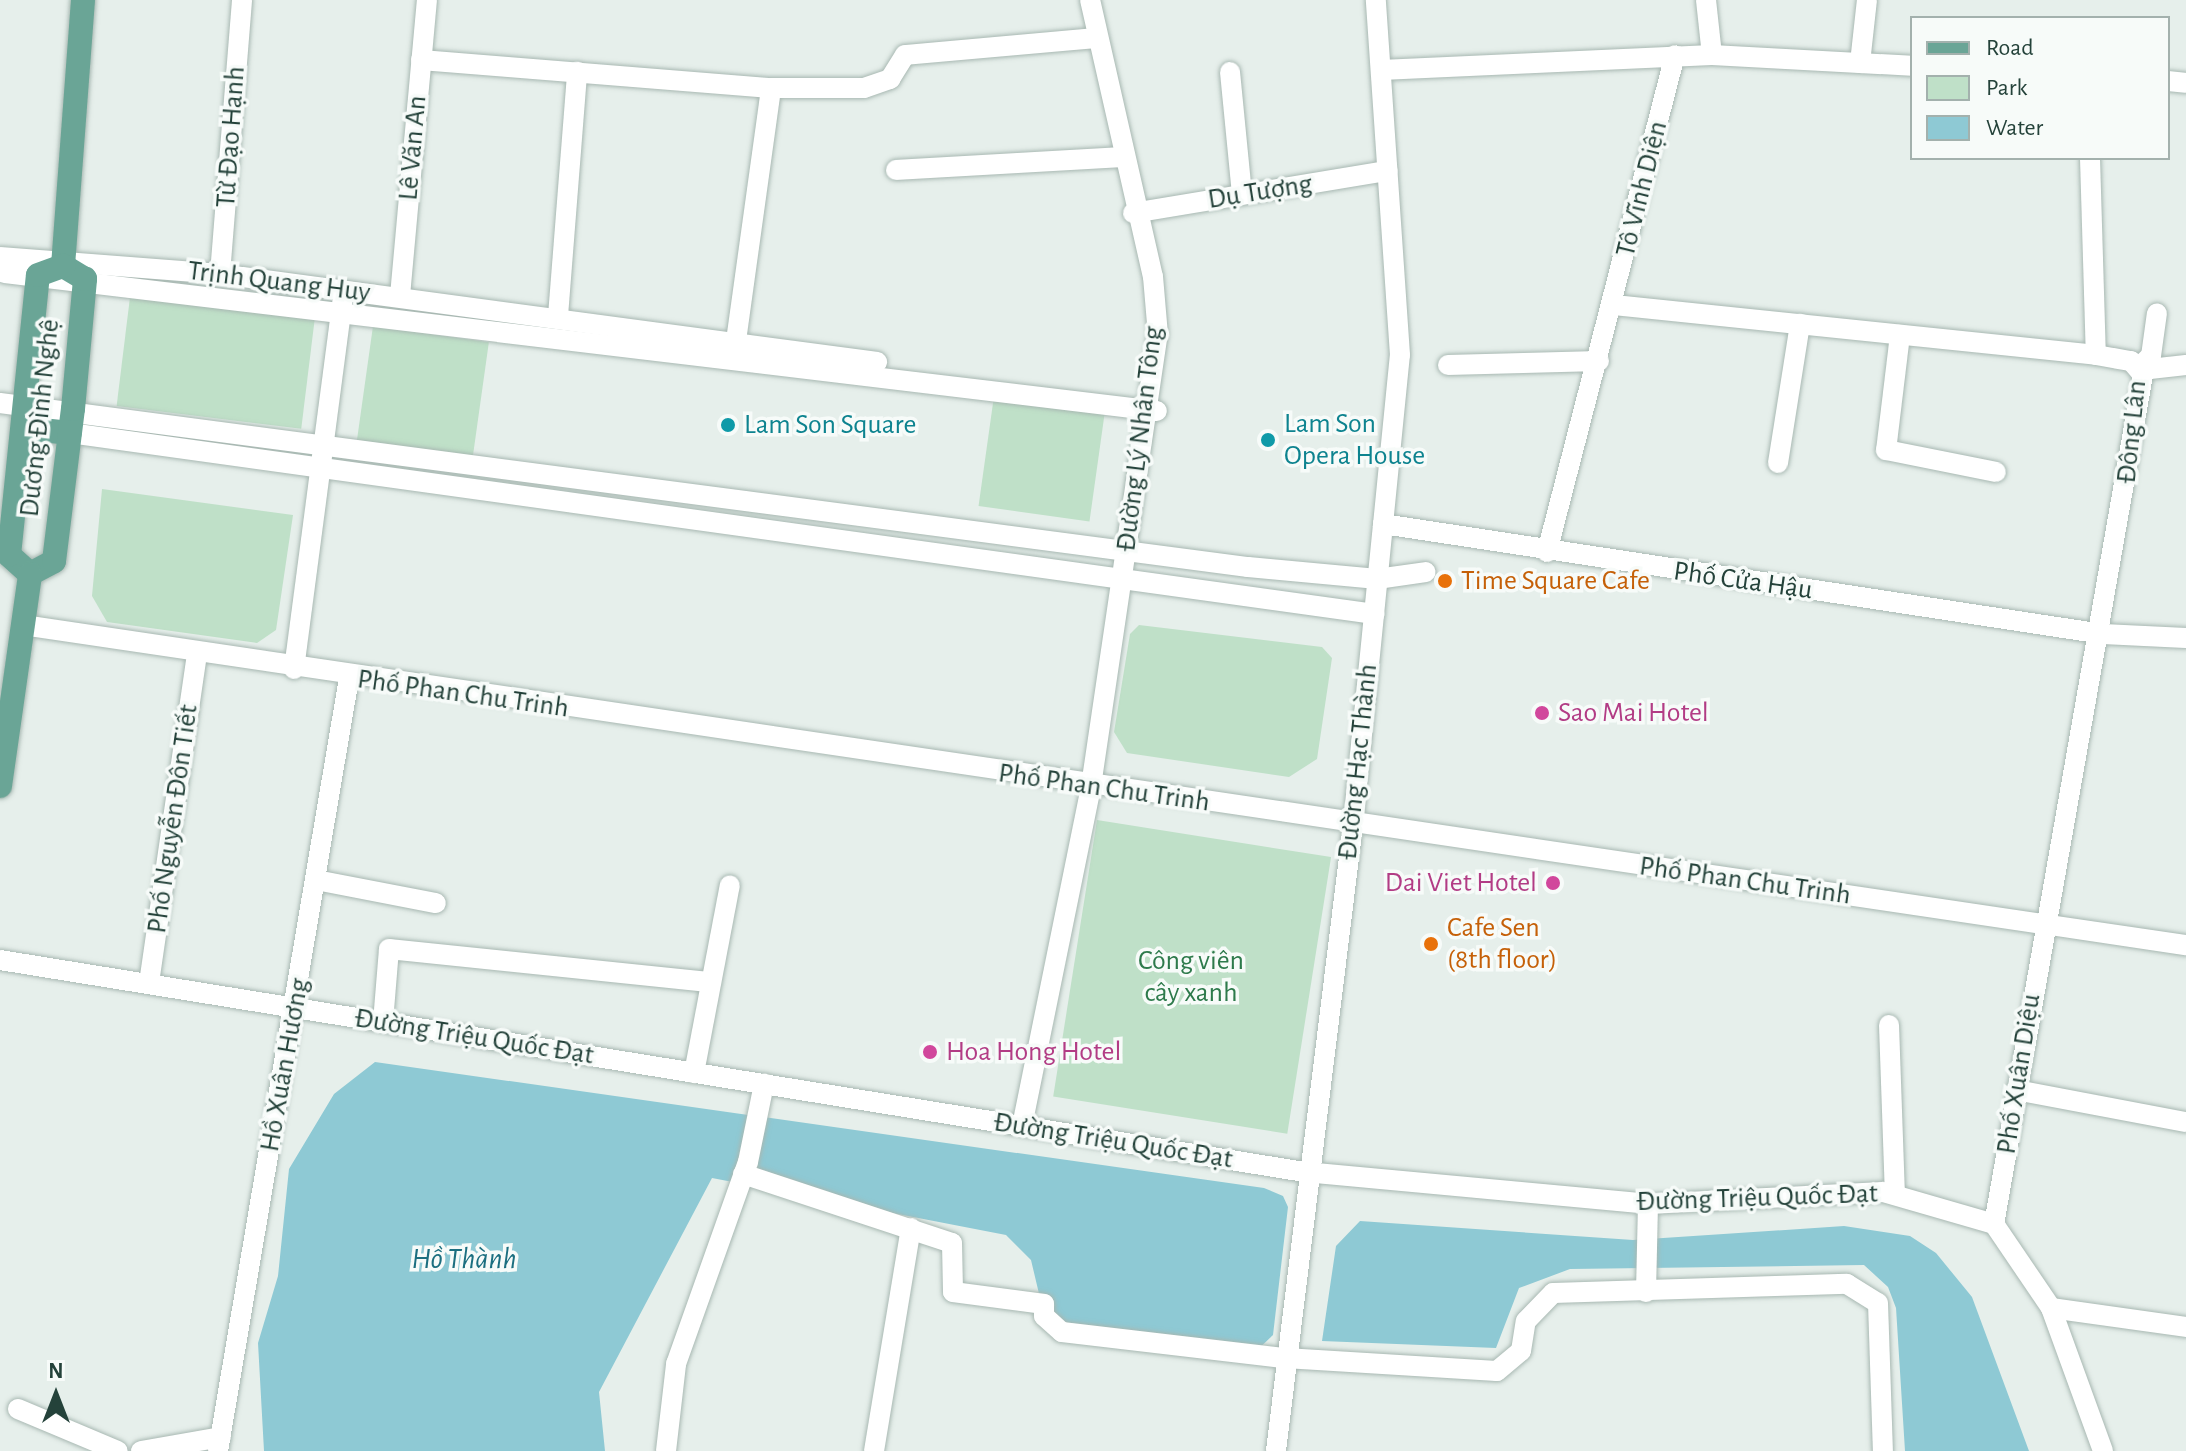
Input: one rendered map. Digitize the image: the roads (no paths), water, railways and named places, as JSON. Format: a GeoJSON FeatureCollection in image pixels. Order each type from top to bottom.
{"type":"FeatureCollection","features":[{"type":"Feature","properties":{"kind":"main road"},"geometry":{"type":"LineString","coordinates":[[63,263],[83,0]]}},
{"type":"Feature","properties":{"kind":"main road"},"geometry":{"type":"LineString","coordinates":[[0,786],[30,574],[9,555],[38,275],[63,263]]}},
{"type":"Feature","properties":{"kind":"main road"},"geometry":{"type":"LineString","coordinates":[[63,263],[85,279]]}},
{"type":"Feature","properties":{"kind":"main road","name":"Dương Đình Nghệ"},"geometry":{"type":"LineString","coordinates":[[30,574],[54,561],[72,421],[85,279]]}},
{"type":"Feature","properties":{"kind":"main road"},"geometry":{"type":"LineString","coordinates":[[24,416],[72,421]]}},
{"type":"Feature","properties":{"kind":"street","name":"Từ Đạo Hạnh"},"geometry":{"type":"LineString","coordinates":[[220,274],[242,0]]}},
{"type":"Feature","properties":{"kind":"street","name":"Lê Văn An"},"geometry":{"type":"LineString","coordinates":[[400,296],[427,0]]}},
{"type":"Feature","properties":{"kind":"street","name":"Đường Lý Nhân Tông"},"geometry":{"type":"LineString","coordinates":[[1022,1126],[1091,786],[1124,550],[1151,407],[1158,335],[1153,277],[1133,213],[1090,0]]}},
{"type":"Feature","properties":{"kind":"street","name":"Đường Hạc Thành"},"geometry":{"type":"LineString","coordinates":[[1276,1451],[1305,1172],[1353,825],[1400,355],[1376,0]]}},
{"type":"Feature","properties":{"kind":"street"},"geometry":{"type":"LineString","coordinates":[[1706,0],[1712,55]]}},
{"type":"Feature","properties":{"kind":"street"},"geometry":{"type":"LineString","coordinates":[[1860,63],[1867,0]]}},
{"type":"Feature","properties":{"kind":"street"},"geometry":{"type":"LineString","coordinates":[[421,60],[771,88],[880,86],[905,55],[1097,38]]}},
{"type":"Feature","properties":{"kind":"street"},"geometry":{"type":"LineString","coordinates":[[1381,70],[1675,55],[1910,66]]}},
{"type":"Feature","properties":{"kind":"street","name":"Tô Vĩnh Diện"},"geometry":{"type":"LineString","coordinates":[[1547,552],[1614,305],[1675,55]]}},
{"type":"Feature","properties":{"kind":"street"},"geometry":{"type":"LineString","coordinates":[[558,316],[577,72]]}},
{"type":"Feature","properties":{"kind":"street"},"geometry":{"type":"LineString","coordinates":[[1230,72],[1242,194]]}},
{"type":"Feature","properties":{"kind":"street"},"geometry":{"type":"LineString","coordinates":[[736,341],[771,88]]}},
{"type":"Feature","properties":{"kind":"street"},"geometry":{"type":"LineString","coordinates":[[896,170],[1122,157]]}},
{"type":"Feature","properties":{"kind":"street"},"geometry":{"type":"LineString","coordinates":[[2090,160],[2096,355]]}},
{"type":"Feature","properties":{"kind":"street","name":"Dụ Tượng"},"geometry":{"type":"LineString","coordinates":[[1133,213],[1388,171]]}},
{"type":"Feature","properties":{"kind":"street","name":"Trịnh Quang Huy"},"geometry":{"type":"LineString","coordinates":[[2,265],[63,263],[220,274],[343,299],[400,296],[736,341],[1151,407]]}},
{"type":"Feature","properties":{"kind":"street"},"geometry":{"type":"LineString","coordinates":[[2,265],[38,275],[343,299],[1151,407]]}},
{"type":"Feature","properties":{"kind":"street"},"geometry":{"type":"LineString","coordinates":[[294,669],[343,299]]}},
{"type":"Feature","properties":{"kind":"street","name":"Đông Lân"},"geometry":{"type":"LineString","coordinates":[[1614,305],[2096,355],[2140,369],[2103,634],[2043,923]]}},
{"type":"Feature","properties":{"kind":"street"},"geometry":{"type":"LineString","coordinates":[[2140,369],[2151,356],[2157,313]]}},
{"type":"Feature","properties":{"kind":"street"},"geometry":{"type":"LineString","coordinates":[[1778,463],[1800,324]]}},
{"type":"Feature","properties":{"kind":"street"},"geometry":{"type":"LineString","coordinates":[[1900,335],[1886,450],[1996,472]]}},
{"type":"Feature","properties":{"kind":"street"},"geometry":{"type":"LineString","coordinates":[[1448,365],[1599,361]]}},
{"type":"Feature","properties":{"kind":"street"},"geometry":{"type":"LineString","coordinates":[[2140,369],[2186,365]]}},
{"type":"Feature","properties":{"kind":"street"},"geometry":{"type":"LineString","coordinates":[[0,403],[24,416]]}},
{"type":"Feature","properties":{"kind":"street"},"geometry":{"type":"LineString","coordinates":[[72,421],[324,443],[762,508],[1377,579],[1426,572]]}},
{"type":"Feature","properties":{"kind":"street"},"geometry":{"type":"LineString","coordinates":[[72,421],[320,468],[1374,614]]}},
{"type":"Feature","properties":{"kind":"street","name":"Phố Cửa Hậu"},"geometry":{"type":"LineString","coordinates":[[1383,524],[1547,552],[2103,634],[2186,638]]}},
{"type":"Feature","properties":{"kind":"street","name":"Phố Phan Chu Trinh"},"geometry":{"type":"LineString","coordinates":[[23,625],[349,678],[2186,945]]}},
{"type":"Feature","properties":{"kind":"street","name":"Phố Nguyễn Đôn Tiết"},"geometry":{"type":"LineString","coordinates":[[149,983],[197,655]]}},
{"type":"Feature","properties":{"kind":"street","name":"Hồ Xuân Hương"},"geometry":{"type":"LineString","coordinates":[[220,1444],[349,678]]}},
{"type":"Feature","properties":{"kind":"street"},"geometry":{"type":"LineString","coordinates":[[316,880],[436,903]]}},
{"type":"Feature","properties":{"kind":"street"},"geometry":{"type":"LineString","coordinates":[[694,1073],[708,982],[730,885]]}},
{"type":"Feature","properties":{"kind":"street","name":"Phố Xuân Diệu"},"geometry":{"type":"LineString","coordinates":[[1994,1224],[2043,923]]}},
{"type":"Feature","properties":{"kind":"street"},"geometry":{"type":"LineString","coordinates":[[383,1022],[389,949],[708,982]]}},
{"type":"Feature","properties":{"kind":"street","name":"Đường Triệu Quốc Đạt"},"geometry":{"type":"LineString","coordinates":[[0,960],[694,1073],[762,1094],[1022,1126],[1305,1172],[1648,1204],[1895,1194],[1994,1224]]}},
{"type":"Feature","properties":{"kind":"street"},"geometry":{"type":"LineString","coordinates":[[1889,1025],[1895,1194]]}},
{"type":"Feature","properties":{"kind":"street"},"geometry":{"type":"LineString","coordinates":[[2016,1090],[2186,1122]]}},
{"type":"Feature","properties":{"kind":"street"},"geometry":{"type":"LineString","coordinates":[[666,1451],[682,1342],[746,1168],[762,1094]]}},
{"type":"Feature","properties":{"kind":"street"},"geometry":{"type":"LineString","coordinates":[[746,1168],[952,1243],[953,1292],[1044,1304],[1044,1316],[1062,1332],[1285,1358],[1497,1371],[1521,1351],[1526,1321],[1553,1293],[1847,1284],[1865,1290],[1878,1303],[1882,1326],[1883,1451]]}},
{"type":"Feature","properties":{"kind":"street"},"geometry":{"type":"LineString","coordinates":[[1646,1292],[1648,1204]]}},
{"type":"Feature","properties":{"kind":"street"},"geometry":{"type":"LineString","coordinates":[[1994,1224],[2051,1308],[2102,1451]]}},
{"type":"Feature","properties":{"kind":"street"},"geometry":{"type":"LineString","coordinates":[[874,1451],[911,1228]]}},
{"type":"Feature","properties":{"kind":"street"},"geometry":{"type":"LineString","coordinates":[[2051,1308],[2186,1327]]}},
{"type":"Feature","properties":{"kind":"street"},"geometry":{"type":"LineString","coordinates":[[18,1409],[118,1451]]}},
{"type":"Feature","properties":{"kind":"street"},"geometry":{"type":"LineString","coordinates":[[141,1451],[220,1444]]}},
{"type":"Feature","properties":{"kind":"water","name":"Hồ Thành"},"geometry":{"type":"Polygon","coordinates":[[[375,1062],[1264,1188],[1283,1196],[1288,1207],[1273,1335],[1253,1354],[1045,1319],[1031,1260],[1006,1235],[712,1178],[599,1392],[605,1451],[264,1451],[258,1343],[278,1276],[289,1169],[334,1094],[375,1062]]]}},
{"type":"Feature","properties":{"kind":"water"},"geometry":{"type":"Polygon","coordinates":[[[1360,1221],[1633,1240],[1844,1226],[1910,1236],[1936,1253],[1972,1297],[2029,1451],[1905,1451],[1896,1308],[1888,1287],[1864,1265],[1570,1269],[1519,1288],[1496,1348],[1322,1341],[1336,1246],[1360,1221]]]}},
{"type":"Feature","properties":{"kind":"place","name":"Lam Son Square"},"geometry":{"type":"Point","coordinates":[728,425]}},
{"type":"Feature","properties":{"kind":"place","name":"Lam Son Opera House"},"geometry":{"type":"Point","coordinates":[1268,440]}},
{"type":"Feature","properties":{"kind":"place","name":"Time Square Cafe"},"geometry":{"type":"Point","coordinates":[1445,581]}},
{"type":"Feature","properties":{"kind":"place","name":"Sao Mai Hotel"},"geometry":{"type":"Point","coordinates":[1542,713]}},
{"type":"Feature","properties":{"kind":"place","name":"Dai Viet Hotel"},"geometry":{"type":"Point","coordinates":[1553,883]}},
{"type":"Feature","properties":{"kind":"place","name":"Cafe Sen (8th floor)"},"geometry":{"type":"Point","coordinates":[1431,944]}},
{"type":"Feature","properties":{"kind":"place","name":"Hoa Hong Hotel"},"geometry":{"type":"Point","coordinates":[930,1052]}},
{"type":"Feature","properties":{"kind":"park label","name":"Công viên cây xanh"},"geometry":{"type":"Point","coordinates":[1191,977]}}]}
